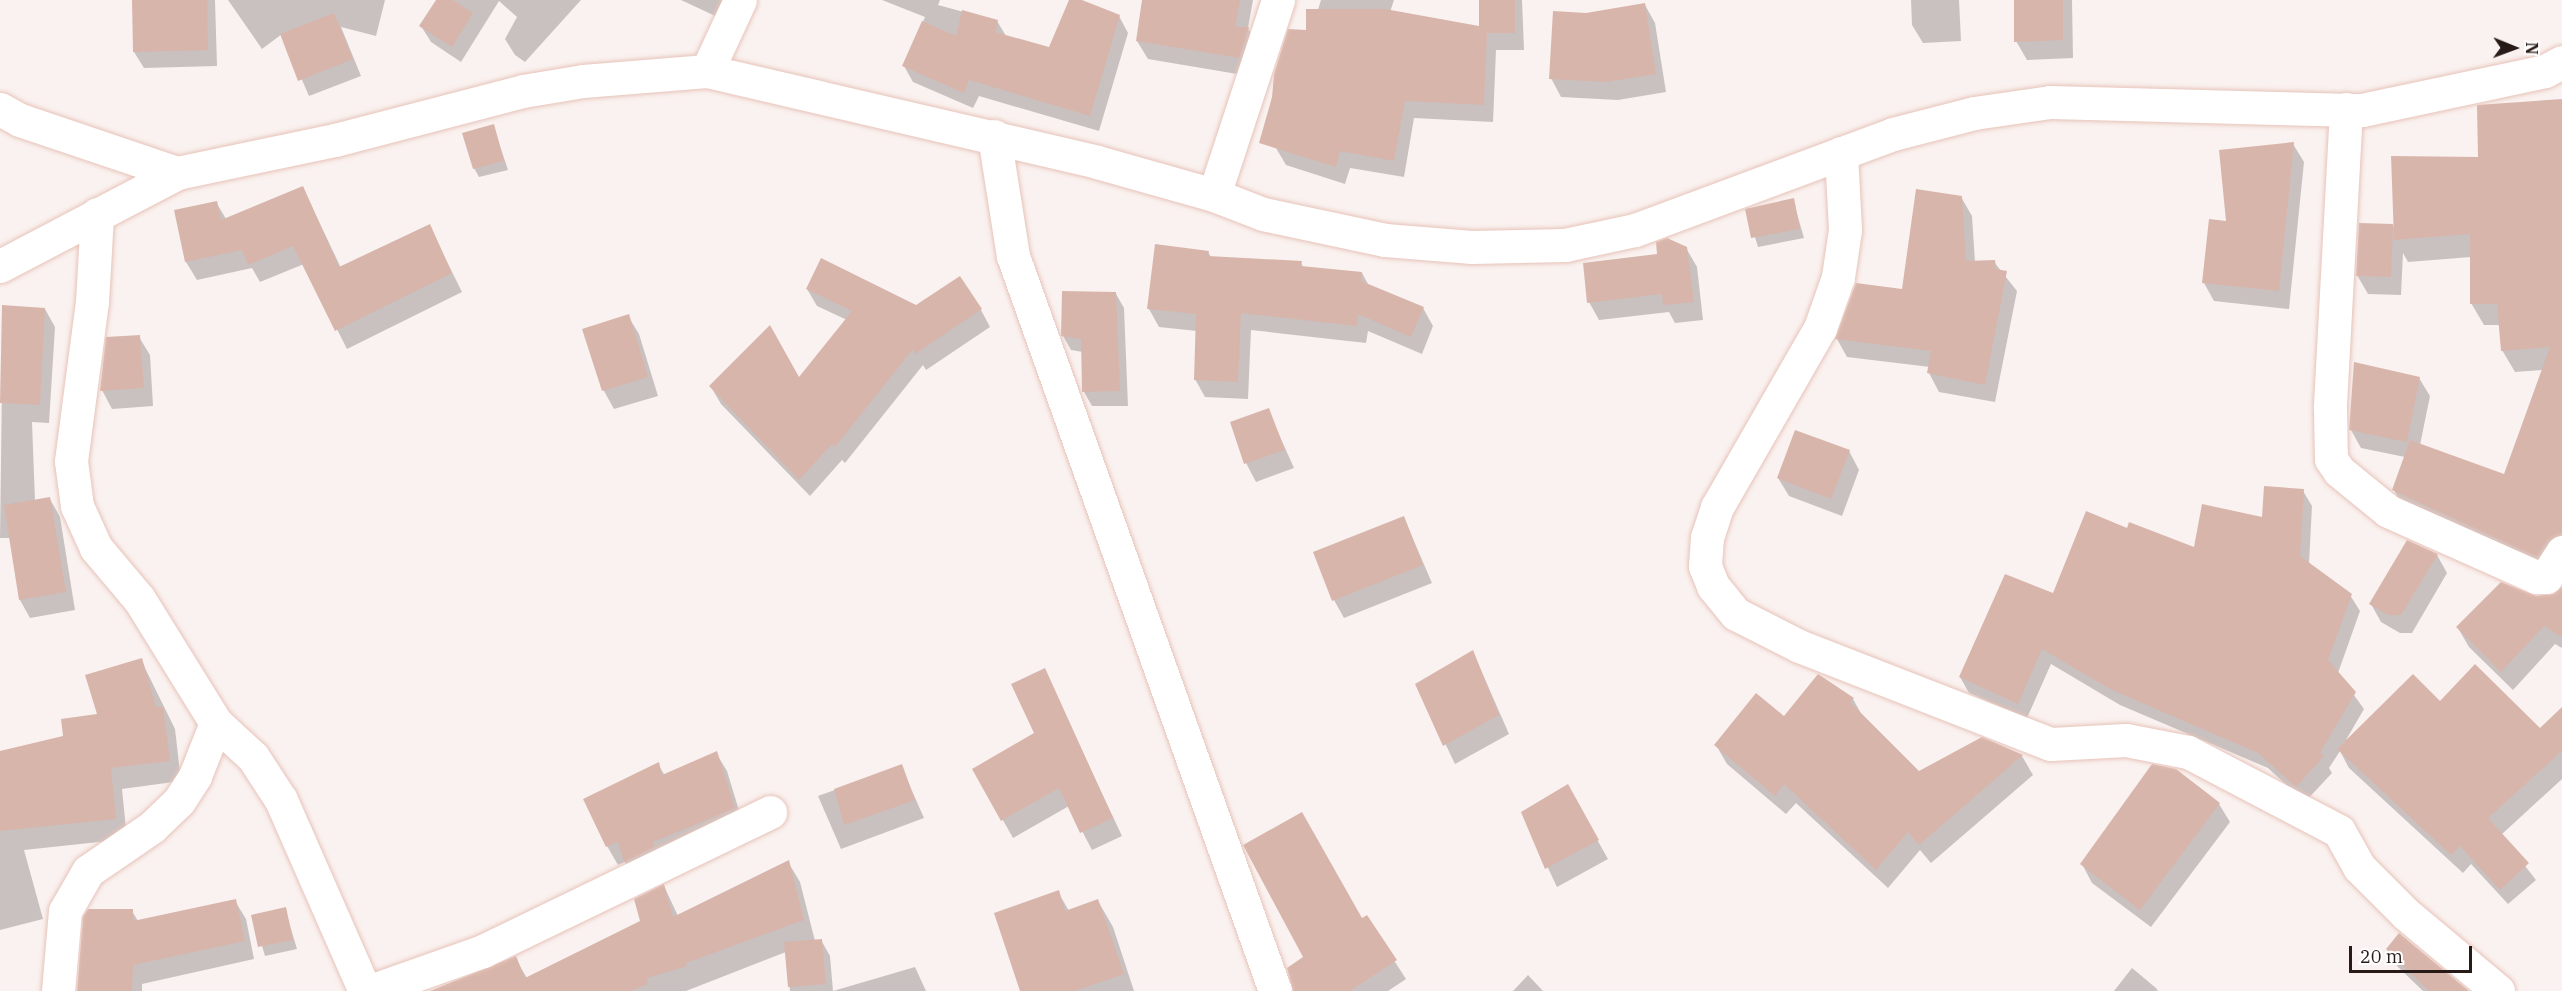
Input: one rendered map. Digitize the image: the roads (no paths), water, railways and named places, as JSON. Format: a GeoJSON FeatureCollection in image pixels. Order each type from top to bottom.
{"type":"FeatureCollection","features":[{"type":"Feature","properties":{"kind":"street"},"geometry":{"type":"LineString","coordinates":[[707,71],[740,0]]}},
{"type":"Feature","properties":{"kind":"street"},"geometry":{"type":"LineString","coordinates":[[1214,195],[1278,0]]}},
{"type":"Feature","properties":{"kind":"street"},"geometry":{"type":"LineString","coordinates":[[0,266],[177,173],[335,140],[523,91],[583,81],[707,71],[994,136],[1214,195],[1263,214],[1385,240],[1472,247],[1565,245],[1635,230],[1893,134],[1974,112],[2050,102],[2362,110],[2545,71],[2562,62]]}},
{"type":"Feature","properties":{"kind":"street"},"geometry":{"type":"LineString","coordinates":[[0,109],[20,120],[177,173]]}},
{"type":"Feature","properties":{"kind":"street"},"geometry":{"type":"LineString","coordinates":[[2346,110],[2330,409],[2331,459],[2339,471],[2388,511],[2536,577],[2546,577],[2562,552]]}},
{"type":"Feature","properties":{"kind":"street"},"geometry":{"type":"LineString","coordinates":[[994,136],[1013,256],[1275,991]]}},
{"type":"Feature","properties":{"kind":"street"},"geometry":{"type":"LineString","coordinates":[[1841,153],[1845,230],[1838,277],[1820,328],[1717,507],[1707,537],[1705,566],[1713,586],[1736,614],[1799,646],[2051,744],[2126,740],[2188,752],[2339,831],[2359,867],[2398,906],[2498,991]]}},
{"type":"Feature","properties":{"kind":"street"},"geometry":{"type":"LineString","coordinates":[[97,214],[92,302],[71,451],[77,506],[96,548],[140,599],[216,723],[253,757],[281,800],[368,991],[483,951],[770,812]]}},
{"type":"Feature","properties":{"kind":"street"},"geometry":{"type":"LineString","coordinates":[[58,991],[65,910],[82,881],[88,871],[152,827],[179,801],[195,776],[216,723]]}}]}
